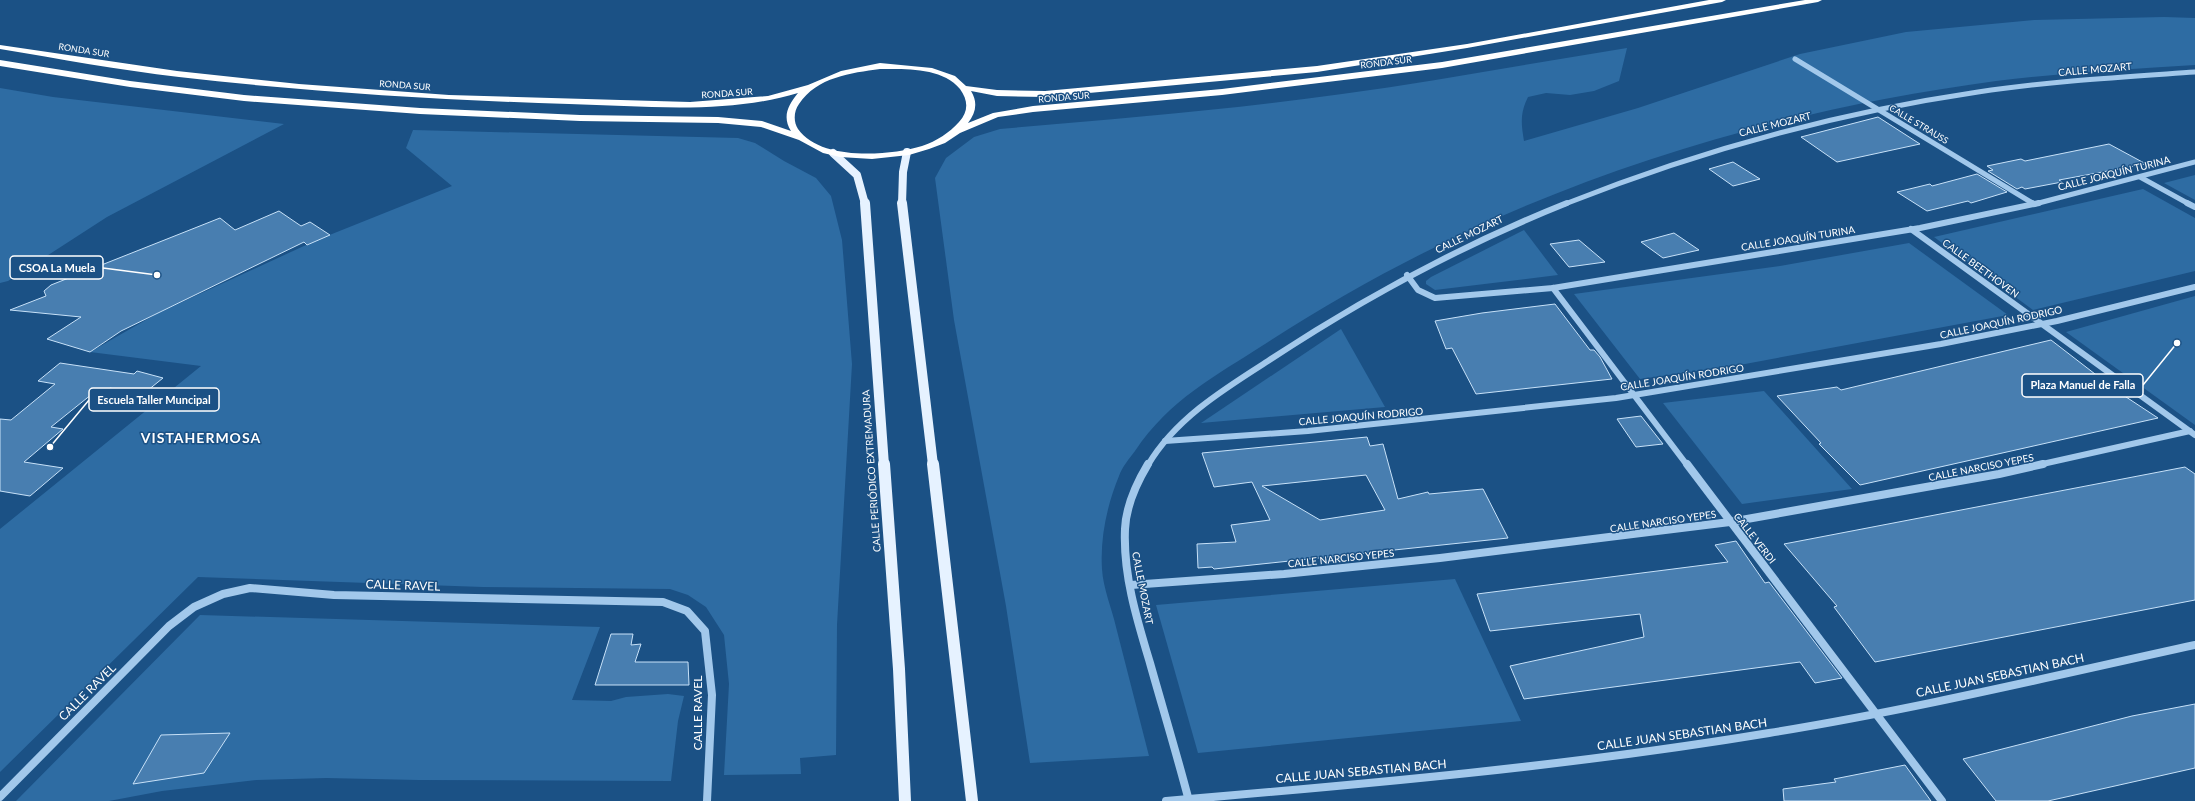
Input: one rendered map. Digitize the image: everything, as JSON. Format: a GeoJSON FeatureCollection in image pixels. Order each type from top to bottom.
{"type":"FeatureCollection","features":[{"type":"Feature","properties":{"kind":"highway","name":"RONDA SUR"},"geometry":{"type":"LineString","coordinates":[[965,88],[998,93],[1045,94],[1317,69],[1467,46],[1722,0]]}},
{"type":"Feature","properties":{"kind":"highway","name":"RONDA SUR"},"geometry":{"type":"LineString","coordinates":[[956,131],[996,115],[1033,109],[1222,92],[1442,65],[1818,0]]}},
{"type":"Feature","properties":{"kind":"highway","name":"RONDA SUR"},"geometry":{"type":"LineString","coordinates":[[0,47],[177,74],[299,87],[450,98],[690,105],[769,99],[809,88]]}},
{"type":"Feature","properties":{"kind":"highway"},"geometry":{"type":"LineString","coordinates":[[0,63],[130,84],[244,98],[428,112],[580,118],[718,120],[762,124],[801,138],[814,146],[833,153],[876,156],[907,152],[943,140],[956,131],[966,120],[971,109],[970,98],[965,88],[951,78],[931,70],[907,66],[880,66],[854,70],[830,77],[809,88],[796,99],[790,112],[791,126],[801,138]]}},
{"type":"Feature","properties":{"kind":"main road"},"geometry":{"type":"LineString","coordinates":[[907,152],[903,172],[902,201],[972,801]]}},
{"type":"Feature","properties":{"kind":"main road","name":"CALLE PERIÓDICO EXTREMADURA"},"geometry":{"type":"LineString","coordinates":[[833,153],[850,165],[862,180],[865,206],[898,661],[905,801]]}},
{"type":"Feature","properties":{"kind":"street","name":"CALLE STRAUSS"},"geometry":{"type":"LineString","coordinates":[[1795,59],[2034,204]]}},
{"type":"Feature","properties":{"kind":"street","name":"CALLE MOZART"},"geometry":{"type":"LineString","coordinates":[[1189,800],[1143,638],[1124,555],[1127,512],[1142,471],[1171,434],[1215,395],[1335,317],[1407,275],[1531,216],[1647,172],[1773,134],[1878,110],[1975,93],[2035,85],[2195,72]]}},
{"type":"Feature","properties":{"kind":"street","name":"CALLE JOAQUÍN TURINA"},"geometry":{"type":"LineString","coordinates":[[1407,275],[1412,285],[1420,292],[1435,298],[1552,288],[1911,229],[2034,204],[2195,162]]}},
{"type":"Feature","properties":{"kind":"street"},"geometry":{"type":"LineString","coordinates":[[2140,177],[2195,207]]}},
{"type":"Feature","properties":{"kind":"street","name":"CALLE BEETHOVEN"},"geometry":{"type":"LineString","coordinates":[[1911,229],[2193,433]]}},
{"type":"Feature","properties":{"kind":"street","name":"CALLE JOAQUÍN RODRIGO"},"geometry":{"type":"LineString","coordinates":[[1165,442],[1436,419],[1633,395],[1832,364],[2041,324],[2195,287]]}},
{"type":"Feature","properties":{"kind":"street","name":"CALLE VERDI"},"geometry":{"type":"LineString","coordinates":[[1552,288],[1942,801]]}},
{"type":"Feature","properties":{"kind":"street","name":"CALLE NARCISO YEPES"},"geometry":{"type":"LineString","coordinates":[[1131,585],[1284,574],[1440,558],[1730,522],[2000,474],[2193,433]]}},
{"type":"Feature","properties":{"kind":"street","name":"CALLE RAVEL"},"geometry":{"type":"LineString","coordinates":[[0,797],[169,626],[194,607],[223,594],[250,588],[342,595],[505,600],[663,602],[688,611],[705,631],[710,674],[712,695],[707,801]]}},
{"type":"Feature","properties":{"kind":"street","name":"CALLE JUAN SEBASTIAN BACH"},"geometry":{"type":"LineString","coordinates":[[1166,801],[1563,763],[1771,733],[1876,713],[2195,645]]}},
{"type":"Feature","properties":{"kind":"shaded area"},"geometry":{"type":"Polygon","coordinates":[[[2164,17],[2195,18],[2195,65],[2071,73],[2021,78],[1898,96],[1802,116],[1708,141],[1616,171],[1525,206],[1436,247],[1349,293],[1265,344],[1194,390],[1163,417],[1124,466],[1111,498],[1103,534],[1102,569],[1104,584],[1149,756],[1030,763],[1006,606],[954,320],[935,178],[946,158],[974,137],[1000,129],[1129,118],[1300,100],[1449,78],[1627,48],[1619,81],[1594,91],[1570,95],[1546,93],[1528,97],[1522,118],[1524,141],[1638,108],[1800,54],[1906,32],[2034,20],[2164,17]]]}},
{"type":"Feature","properties":{"kind":"shaded area"},"geometry":{"type":"Polygon","coordinates":[[[0,88],[53,97],[284,124],[107,217],[8,281],[0,283],[0,88]]]}},
{"type":"Feature","properties":{"kind":"shaded area"},"geometry":{"type":"Polygon","coordinates":[[[413,130],[738,138],[755,143],[816,178],[831,196],[842,240],[852,364],[837,625],[836,755],[800,758],[801,774],[724,775],[729,684],[724,635],[706,607],[688,595],[670,589],[483,587],[198,577],[0,772],[0,529],[201,366],[90,352],[158,313],[317,240],[452,186],[406,148],[413,130]]]}},
{"type":"Feature","properties":{"kind":"shaded area"},"geometry":{"type":"Polygon","coordinates":[[[2195,175],[2195,200],[2164,183],[2195,175]]]}},
{"type":"Feature","properties":{"kind":"shaded area"},"geometry":{"type":"Polygon","coordinates":[[[2143,189],[2195,218],[2195,271],[2033,310],[1934,237],[2143,189]]]}},
{"type":"Feature","properties":{"kind":"shaded area"},"geometry":{"type":"Polygon","coordinates":[[[1524,230],[1558,275],[1435,290],[1426,284],[1426,281],[1431,277],[1524,230]]]}},
{"type":"Feature","properties":{"kind":"shaded area"},"geometry":{"type":"Polygon","coordinates":[[[1909,243],[2008,315],[1745,364],[1640,379],[1574,294],[1780,266],[1909,243]]]}},
{"type":"Feature","properties":{"kind":"shaded area"},"geometry":{"type":"Polygon","coordinates":[[[2195,296],[2195,425],[2066,332],[2195,296]]]}},
{"type":"Feature","properties":{"kind":"shaded area"},"geometry":{"type":"Polygon","coordinates":[[[1341,329],[1385,407],[1201,423],[1341,329]]]}},
{"type":"Feature","properties":{"kind":"shaded area"},"geometry":{"type":"Polygon","coordinates":[[[1764,391],[1852,489],[1742,504],[1663,403],[1764,391]]]}},
{"type":"Feature","properties":{"kind":"shaded area"},"geometry":{"type":"Polygon","coordinates":[[[1455,579],[1521,721],[1198,753],[1156,605],[1455,579]]]}},
{"type":"Feature","properties":{"kind":"shaded area"},"geometry":{"type":"Polygon","coordinates":[[[200,615],[600,627],[572,700],[611,701],[626,697],[668,694],[684,696],[678,721],[671,781],[326,778],[257,780],[162,791],[109,801],[16,801],[200,615]]]}},
{"type":"Feature","properties":{"kind":"building"},"geometry":{"type":"Polygon","coordinates":[[[1878,117],[1920,144],[1837,162],[1801,137],[1878,117]]]}},
{"type":"Feature","properties":{"kind":"building"},"geometry":{"type":"Polygon","coordinates":[[[2109,144],[2146,164],[2059,180],[2062,182],[2025,189],[2022,187],[2017,189],[1988,171],[1993,170],[1987,166],[2021,159],[2025,161],[2109,144]]]}},
{"type":"Feature","properties":{"kind":"building"},"geometry":{"type":"Polygon","coordinates":[[[1733,162],[1760,179],[1733,186],[1709,169],[1733,162]]]}},
{"type":"Feature","properties":{"kind":"building"},"geometry":{"type":"Polygon","coordinates":[[[1977,174],[2007,192],[1971,203],[1968,201],[1927,211],[1897,192],[1930,184],[1932,186],[1977,174]]]}},
{"type":"Feature","properties":{"kind":"building"},"geometry":{"type":"Polygon","coordinates":[[[279,211],[301,226],[310,222],[330,235],[307,245],[304,242],[121,331],[90,352],[47,339],[81,317],[10,310],[46,296],[44,291],[51,285],[220,218],[235,230],[279,211]]]}},
{"type":"Feature","properties":{"kind":"building"},"geometry":{"type":"Polygon","coordinates":[[[1674,233],[1699,250],[1663,258],[1641,242],[1674,233]]]}},
{"type":"Feature","properties":{"kind":"building"},"geometry":{"type":"Polygon","coordinates":[[[1579,240],[1605,262],[1569,267],[1550,244],[1579,240]]]}},
{"type":"Feature","properties":{"kind":"building"},"geometry":{"type":"Polygon","coordinates":[[[1555,304],[1590,350],[1594,350],[1600,357],[1612,379],[1476,394],[1452,348],[1446,349],[1435,321],[1482,313],[1555,304]]]}},
{"type":"Feature","properties":{"kind":"building"},"geometry":{"type":"Polygon","coordinates":[[[2051,340],[2117,391],[2158,418],[1860,485],[1819,444],[1821,443],[1777,396],[1837,387],[1841,390],[2051,340]]]}},
{"type":"Feature","properties":{"kind":"building"},"geometry":{"type":"Polygon","coordinates":[[[60,363],[134,374],[137,371],[163,378],[142,395],[110,388],[107,391],[97,390],[51,427],[63,429],[24,462],[63,468],[30,496],[0,491],[0,419],[11,420],[55,384],[38,381],[60,363]]]}},
{"type":"Feature","properties":{"kind":"building"},"geometry":{"type":"Polygon","coordinates":[[[1641,416],[1663,444],[1636,447],[1617,419],[1641,416]]]}},
{"type":"Feature","properties":{"kind":"building"},"geometry":{"type":"Polygon","coordinates":[[[1367,437],[1370,446],[1383,444],[1398,499],[1428,492],[1429,494],[1483,489],[1508,538],[1214,569],[1212,567],[1198,568],[1197,544],[1236,542],[1231,525],[1270,520],[1252,482],[1214,487],[1202,453],[1367,437]],[[1366,475],[1262,486],[1320,520],[1385,510],[1366,475]]]}},
{"type":"Feature","properties":{"kind":"building"},"geometry":{"type":"Polygon","coordinates":[[[2185,467],[2195,474],[2195,600],[1875,662],[1834,607],[1837,606],[1784,544],[2185,467]]]}},
{"type":"Feature","properties":{"kind":"building"},"geometry":{"type":"Polygon","coordinates":[[[1736,541],[1765,583],[1769,582],[1842,678],[1815,683],[1800,662],[1524,699],[1510,666],[1644,637],[1640,614],[1490,631],[1477,594],[1728,562],[1715,545],[1736,541]]]}},
{"type":"Feature","properties":{"kind":"building"},"geometry":{"type":"Polygon","coordinates":[[[611,634],[633,634],[631,645],[641,644],[635,662],[688,662],[689,685],[595,685],[611,634]]]}},
{"type":"Feature","properties":{"kind":"building"},"geometry":{"type":"Polygon","coordinates":[[[2195,704],[2195,768],[2048,801],[1996,801],[1963,759],[2132,716],[2195,704]]]}},
{"type":"Feature","properties":{"kind":"building"},"geometry":{"type":"Polygon","coordinates":[[[230,733],[204,773],[133,784],[161,735],[230,733]]]}},
{"type":"Feature","properties":{"kind":"building"},"geometry":{"type":"Polygon","coordinates":[[[1905,765],[1931,801],[1784,801],[1783,789],[1836,782],[1834,779],[1905,765]]]}},
{"type":"Feature","properties":{"kind":"place","name":"CSOA La Muela"},"geometry":{"type":"Point","coordinates":[157,275]}},
{"type":"Feature","properties":{"kind":"place","name":"Plaza Manuel de Falla"},"geometry":{"type":"Point","coordinates":[2177,343]}},
{"type":"Feature","properties":{"kind":"place","name":"Escuela Taller Muncipal"},"geometry":{"type":"Point","coordinates":[50,447]}},
{"type":"Feature","properties":{"kind":"district","name":"VISTAHERMOSA"},"geometry":{"type":"Point","coordinates":[201,437]}}]}
